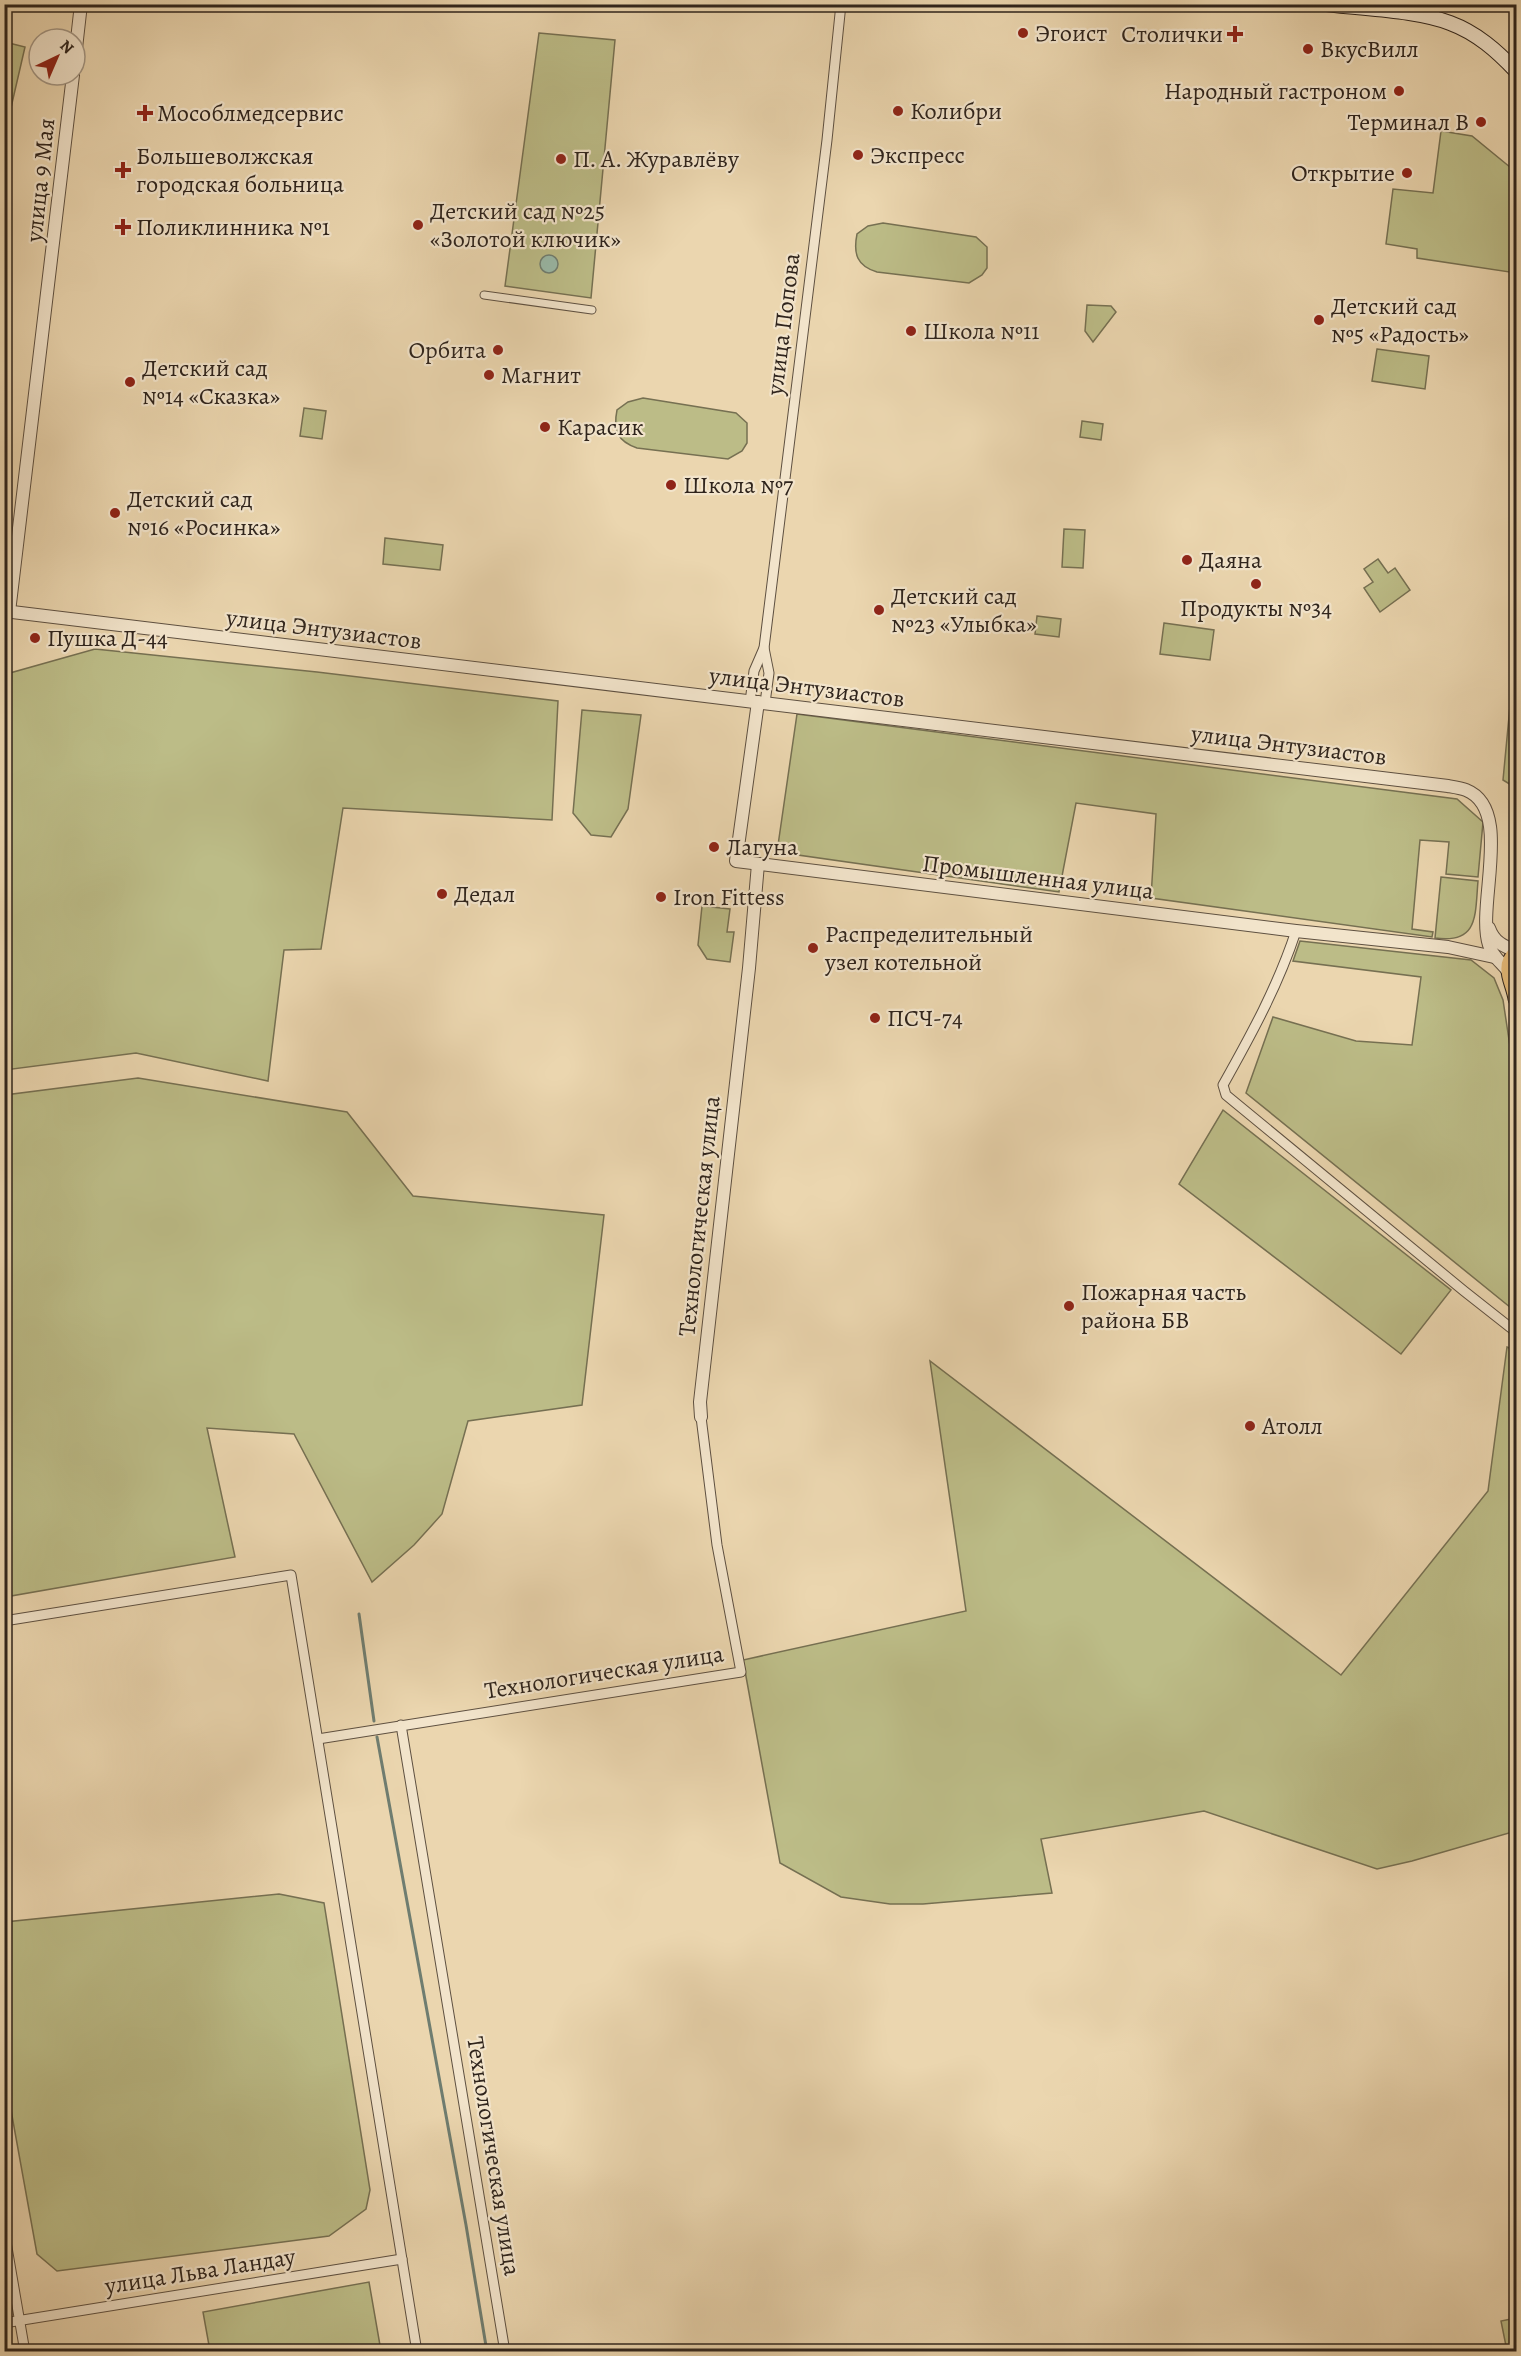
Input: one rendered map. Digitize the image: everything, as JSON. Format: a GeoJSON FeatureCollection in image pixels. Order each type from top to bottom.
{"type":"FeatureCollection","features":[{"type":"Feature","properties":{"kind":"main road"},"geometry":{"type":"LineString","coordinates":[[1327,4],[1415,15],[1450,23],[1492,47],[1516,71]]}},
{"type":"Feature","properties":{"kind":"main road"},"geometry":{"type":"LineString","coordinates":[[1516,952],[1509,963],[1516,999]]}},
{"type":"Feature","properties":{"kind":"street"},"geometry":{"type":"LineString","coordinates":[[78,27],[81,4]]}},
{"type":"Feature","properties":{"kind":"street","name":"улица Попова"},"geometry":{"type":"LineString","coordinates":[[758,702],[754,671],[764,648],[841,4]]}},
{"type":"Feature","properties":{"kind":"street","name":"улица 9 Мая"},"geometry":{"type":"LineString","coordinates":[[7,612],[72,87]]}},
{"type":"Feature","properties":{"kind":"street"},"geometry":{"type":"LineString","coordinates":[[484,295],[592,310]]}},
{"type":"Feature","properties":{"kind":"street","name":"улица Энтузиастов"},"geometry":{"type":"LineString","coordinates":[[7,612],[1428,783],[1468,790],[1484,804],[1490,819],[1491,846],[1485,919],[1488,945],[1494,957],[1512,979]]}},
{"type":"Feature","properties":{"kind":"street","name":"улица Попова"},"geometry":{"type":"LineString","coordinates":[[758,702],[769,673],[764,648]]}},
{"type":"Feature","properties":{"kind":"street","name":"Промышленная улица"},"geometry":{"type":"LineString","coordinates":[[758,702],[736,861],[1296,931],[1448,947],[1494,957]]}},
{"type":"Feature","properties":{"kind":"street","name":"Технологическая улица"},"geometry":{"type":"LineString","coordinates":[[505,2352],[401,1725],[741,1672],[717,1545],[699,1402],[749,968],[758,864]]}},
{"type":"Feature","properties":{"kind":"street"},"geometry":{"type":"LineString","coordinates":[[1485,919],[1494,939],[1516,952]]}},
{"type":"Feature","properties":{"kind":"street"},"geometry":{"type":"LineString","coordinates":[[1296,931],[1285,966],[1264,1012],[1222,1085],[1226,1095],[1516,1332]]}},
{"type":"Feature","properties":{"kind":"street"},"geometry":{"type":"LineString","coordinates":[[4,1622],[291,1575],[417,2352]]}},
{"type":"Feature","properties":{"kind":"street"},"geometry":{"type":"LineString","coordinates":[[318,1739],[401,1725]]}},
{"type":"Feature","properties":{"kind":"street"},"geometry":{"type":"LineString","coordinates":[[4,2230],[25,2352]]}},
{"type":"Feature","properties":{"kind":"street","name":"улица Льва Ландау"},"geometry":{"type":"LineString","coordinates":[[4,2323],[402,2259]]}},
{"type":"Feature","properties":{"kind":"green space"},"geometry":{"type":"Polygon","coordinates":[[[539,33],[615,40],[591,298],[505,286],[539,33]]]}},
{"type":"Feature","properties":{"kind":"green space"},"geometry":{"type":"Polygon","coordinates":[[[5,42],[25,47],[7,125],[4,125],[5,42]]]}},
{"type":"Feature","properties":{"kind":"green space"},"geometry":{"type":"Polygon","coordinates":[[[1441,131],[1472,136],[1516,172],[1516,273],[1417,258],[1417,249],[1386,244],[1393,189],[1433,193],[1441,131]]]}},
{"type":"Feature","properties":{"kind":"green space"},"geometry":{"type":"Polygon","coordinates":[[[883,223],[976,237],[987,247],[987,268],[982,275],[969,283],[877,272],[870,269],[861,263],[856,253],[857,234],[868,226],[883,223]]]}},
{"type":"Feature","properties":{"kind":"green space"},"geometry":{"type":"Polygon","coordinates":[[[1087,305],[1111,306],[1116,312],[1093,342],[1085,331],[1087,305]]]}},
{"type":"Feature","properties":{"kind":"green space"},"geometry":{"type":"Polygon","coordinates":[[[1377,349],[1429,356],[1425,389],[1372,381],[1377,349]]]}},
{"type":"Feature","properties":{"kind":"green space"},"geometry":{"type":"Polygon","coordinates":[[[643,398],[736,413],[747,423],[747,443],[742,451],[728,459],[637,448],[630,445],[621,438],[616,429],[617,410],[628,402],[643,398]]]}},
{"type":"Feature","properties":{"kind":"green space"},"geometry":{"type":"Polygon","coordinates":[[[304,408],[326,411],[322,439],[300,436],[304,408]]]}},
{"type":"Feature","properties":{"kind":"green space"},"geometry":{"type":"Polygon","coordinates":[[[1082,421],[1103,424],[1101,440],[1080,437],[1082,421]]]}},
{"type":"Feature","properties":{"kind":"green space"},"geometry":{"type":"Polygon","coordinates":[[[1064,529],[1085,530],[1083,568],[1062,567],[1064,529]]]}},
{"type":"Feature","properties":{"kind":"green space"},"geometry":{"type":"Polygon","coordinates":[[[385,538],[443,545],[440,570],[383,564],[385,538]]]}},
{"type":"Feature","properties":{"kind":"green space"},"geometry":{"type":"Polygon","coordinates":[[[1378,559],[1388,573],[1395,568],[1410,590],[1380,612],[1364,588],[1373,582],[1364,569],[1378,559]]]}},
{"type":"Feature","properties":{"kind":"green space"},"geometry":{"type":"Polygon","coordinates":[[[1037,616],[1061,619],[1059,637],[1035,634],[1037,616]]]}},
{"type":"Feature","properties":{"kind":"green space"},"geometry":{"type":"Polygon","coordinates":[[[1164,623],[1214,630],[1210,660],[1160,654],[1164,623]]]}},
{"type":"Feature","properties":{"kind":"green space"},"geometry":{"type":"Polygon","coordinates":[[[1516,643],[1516,788],[1503,780],[1516,643]]]}},
{"type":"Feature","properties":{"kind":"green space"},"geometry":{"type":"Polygon","coordinates":[[[95,649],[317,672],[558,701],[552,820],[343,808],[321,949],[284,950],[268,1081],[136,1053],[5,1070],[5,679],[10,673],[95,649]]]}},
{"type":"Feature","properties":{"kind":"green space"},"geometry":{"type":"Polygon","coordinates":[[[582,710],[641,715],[628,809],[611,837],[591,835],[573,813],[582,710]]]}},
{"type":"Feature","properties":{"kind":"green space"},"geometry":{"type":"Polygon","coordinates":[[[797,714],[1457,799],[1483,822],[1478,877],[1446,874],[1449,842],[1420,840],[1412,929],[1433,932],[1432,937],[1151,898],[1156,814],[1076,803],[1059,892],[777,852],[797,714]]]}},
{"type":"Feature","properties":{"kind":"green space"},"geometry":{"type":"Polygon","coordinates":[[[1441,877],[1478,881],[1475,916],[1472,924],[1467,932],[1449,939],[1435,938],[1441,877]]]}},
{"type":"Feature","properties":{"kind":"green space"},"geometry":{"type":"Polygon","coordinates":[[[702,906],[730,909],[727,932],[734,932],[730,962],[707,959],[698,945],[702,906]]]}},
{"type":"Feature","properties":{"kind":"green space"},"geometry":{"type":"Polygon","coordinates":[[[1300,941],[1471,960],[1494,978],[1503,1000],[1516,1086],[1516,1312],[1246,1093],[1273,1017],[1356,1041],[1412,1045],[1421,977],[1293,961],[1300,941]]]}},
{"type":"Feature","properties":{"kind":"green space"},"geometry":{"type":"Polygon","coordinates":[[[138,1078],[347,1112],[413,1196],[604,1215],[582,1405],[468,1421],[442,1514],[414,1545],[372,1582],[294,1434],[207,1428],[235,1557],[5,1597],[5,1095],[138,1078]]]}},
{"type":"Feature","properties":{"kind":"green space"},"geometry":{"type":"Polygon","coordinates":[[[1223,1110],[1451,1290],[1401,1354],[1179,1184],[1223,1110]]]}},
{"type":"Feature","properties":{"kind":"green space"},"geometry":{"type":"Polygon","coordinates":[[[1507,1347],[1516,1351],[1516,1831],[1377,1869],[1204,1811],[1041,1839],[1052,1893],[923,1904],[890,1904],[841,1897],[780,1863],[743,1660],[966,1611],[930,1361],[1341,1675],[1488,1491],[1507,1347]]]}},
{"type":"Feature","properties":{"kind":"green space"},"geometry":{"type":"Polygon","coordinates":[[[279,1894],[324,1903],[370,2190],[366,2209],[329,2236],[57,2271],[37,2254],[5,2077],[5,1922],[279,1894]]]}},
{"type":"Feature","properties":{"kind":"green space"},"geometry":{"type":"Polygon","coordinates":[[[369,2282],[381,2351],[210,2351],[203,2312],[369,2282]]]}},
{"type":"Feature","properties":{"kind":"green space"},"geometry":{"type":"Polygon","coordinates":[[[1516,2318],[1516,2351],[1507,2351],[1501,2321],[1516,2318]]]}},
{"type":"Feature","properties":{"kind":"shaded area"},"geometry":{"type":"Polygon","coordinates":[[[549,255],[555,258],[558,264],[555,270],[549,273],[543,270],[540,264],[543,258],[549,255]]]}},
{"type":"Feature","properties":{"kind":"waterway"},"geometry":{"type":"LineString","coordinates":[[359,1614],[374,1721]]}},
{"type":"Feature","properties":{"kind":"waterway"},"geometry":{"type":"LineString","coordinates":[[377,1737],[487,2352]]}},
{"type":"Feature","properties":{"kind":"place","name":"Эгоист"},"geometry":{"type":"Point","coordinates":[1023,33]}},
{"type":"Feature","properties":{"kind":"place","name":"Столички"},"geometry":{"type":"Point","coordinates":[1235,34]}},
{"type":"Feature","properties":{"kind":"place","name":"ВкусВилл"},"geometry":{"type":"Point","coordinates":[1308,49]}},
{"type":"Feature","properties":{"kind":"place","name":"Народный гастроном"},"geometry":{"type":"Point","coordinates":[1399,91]}},
{"type":"Feature","properties":{"kind":"place","name":"Колибри"},"geometry":{"type":"Point","coordinates":[898,111]}},
{"type":"Feature","properties":{"kind":"place","name":"Мособлмедсервис"},"geometry":{"type":"Point","coordinates":[145,113]}},
{"type":"Feature","properties":{"kind":"place","name":"Терминал B"},"geometry":{"type":"Point","coordinates":[1481,122]}},
{"type":"Feature","properties":{"kind":"place","name":"Экспресс"},"geometry":{"type":"Point","coordinates":[858,155]}},
{"type":"Feature","properties":{"kind":"place","name":"П. А. Журавлёву"},"geometry":{"type":"Point","coordinates":[561,159]}},
{"type":"Feature","properties":{"kind":"place","name":"Большеволжская городская больница"},"geometry":{"type":"Point","coordinates":[123,170]}},
{"type":"Feature","properties":{"kind":"place","name":"Открытие"},"geometry":{"type":"Point","coordinates":[1407,173]}},
{"type":"Feature","properties":{"kind":"place","name":"Детский сад №25 «Золотой ключик»"},"geometry":{"type":"Point","coordinates":[418,225]}},
{"type":"Feature","properties":{"kind":"place","name":"Поликлинника №1"},"geometry":{"type":"Point","coordinates":[123,227]}},
{"type":"Feature","properties":{"kind":"place","name":"Детский сад №5 «Радость»"},"geometry":{"type":"Point","coordinates":[1319,320]}},
{"type":"Feature","properties":{"kind":"place","name":"Школа №11"},"geometry":{"type":"Point","coordinates":[911,331]}},
{"type":"Feature","properties":{"kind":"place","name":"Орбита"},"geometry":{"type":"Point","coordinates":[498,350]}},
{"type":"Feature","properties":{"kind":"place","name":"Магнит"},"geometry":{"type":"Point","coordinates":[489,375]}},
{"type":"Feature","properties":{"kind":"place","name":"Детский сад №14 «Сказка»"},"geometry":{"type":"Point","coordinates":[130,382]}},
{"type":"Feature","properties":{"kind":"place","name":"Карасик"},"geometry":{"type":"Point","coordinates":[545,427]}},
{"type":"Feature","properties":{"kind":"place","name":"Школа №7"},"geometry":{"type":"Point","coordinates":[671,485]}},
{"type":"Feature","properties":{"kind":"place","name":"Детский сад №16 «Росинка»"},"geometry":{"type":"Point","coordinates":[115,513]}},
{"type":"Feature","properties":{"kind":"place","name":"Даяна"},"geometry":{"type":"Point","coordinates":[1187,560]}},
{"type":"Feature","properties":{"kind":"place","name":"Продукты №34"},"geometry":{"type":"Point","coordinates":[1256,584]}},
{"type":"Feature","properties":{"kind":"place","name":"Детский сад №23 «Улыбка»"},"geometry":{"type":"Point","coordinates":[879,610]}},
{"type":"Feature","properties":{"kind":"place","name":"Пушка Д-44"},"geometry":{"type":"Point","coordinates":[35,638]}},
{"type":"Feature","properties":{"kind":"place","name":"Лагуна"},"geometry":{"type":"Point","coordinates":[714,847]}},
{"type":"Feature","properties":{"kind":"place","name":"Дедал"},"geometry":{"type":"Point","coordinates":[442,894]}},
{"type":"Feature","properties":{"kind":"place","name":"Iron Fittess"},"geometry":{"type":"Point","coordinates":[661,897]}},
{"type":"Feature","properties":{"kind":"place","name":"Распределительный узел котельной"},"geometry":{"type":"Point","coordinates":[813,948]}},
{"type":"Feature","properties":{"kind":"place","name":"ПСЧ-74"},"geometry":{"type":"Point","coordinates":[875,1018]}},
{"type":"Feature","properties":{"kind":"place","name":"Пожарная часть района БВ"},"geometry":{"type":"Point","coordinates":[1069,1306]}},
{"type":"Feature","properties":{"kind":"place","name":"Атолл"},"geometry":{"type":"Point","coordinates":[1250,1426]}}]}
